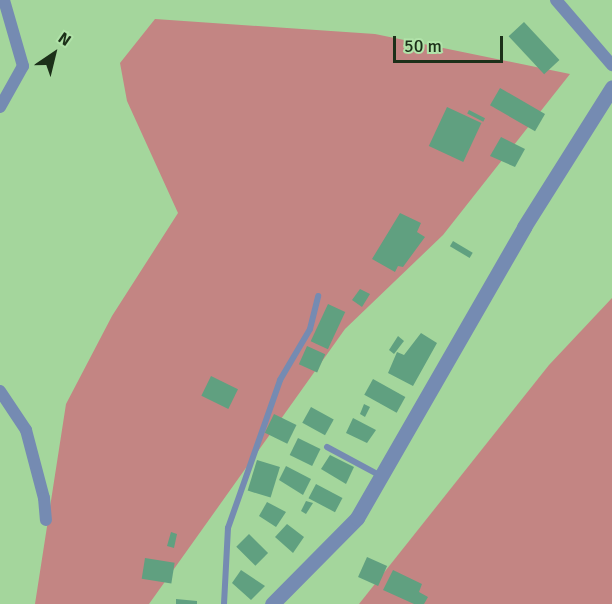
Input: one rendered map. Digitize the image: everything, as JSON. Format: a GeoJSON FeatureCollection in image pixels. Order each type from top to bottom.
{"type":"FeatureCollection","features":[{"type":"Feature","properties":{"kind":"street"},"geometry":{"type":"LineString","coordinates":[[0,106],[22,66],[4,0]]}},
{"type":"Feature","properties":{"kind":"street"},"geometry":{"type":"LineString","coordinates":[[556,0],[612,65]]}},
{"type":"Feature","properties":{"kind":"street"},"geometry":{"type":"LineString","coordinates":[[273,604],[357,518],[524,226],[612,87]]}},
{"type":"Feature","properties":{"kind":"street"},"geometry":{"type":"LineString","coordinates":[[0,391],[26,430],[44,498],[46,519]]}},
{"type":"Feature","properties":{"kind":"lane"},"geometry":{"type":"LineString","coordinates":[[224,604],[228,528],[280,380],[310,329],[318,296]]}},
{"type":"Feature","properties":{"kind":"lane"},"geometry":{"type":"LineString","coordinates":[[327,447],[381,476]]}},
{"type":"Feature","properties":{"kind":"shaded area"},"geometry":{"type":"Polygon","coordinates":[[[155,19],[375,34],[570,74],[443,235],[345,329],[149,604],[35,604],[66,404],[112,316],[178,213],[127,101],[120,63],[155,19]]]}},
{"type":"Feature","properties":{"kind":"shaded area"},"geometry":{"type":"Polygon","coordinates":[[[612,298],[612,604],[359,604],[549,365],[612,298]]]}},
{"type":"Feature","properties":{"kind":"building"},"geometry":{"type":"Polygon","coordinates":[[[524,22],[559,60],[544,74],[509,36],[524,22]]]}},
{"type":"Feature","properties":{"kind":"building"},"geometry":{"type":"Polygon","coordinates":[[[500,88],[545,114],[535,131],[490,105],[500,88]]]}},
{"type":"Feature","properties":{"kind":"building"},"geometry":{"type":"Polygon","coordinates":[[[447,107],[481,123],[463,162],[429,146],[447,107]]]}},
{"type":"Feature","properties":{"kind":"building"},"geometry":{"type":"Polygon","coordinates":[[[469,110],[485,118],[483,122],[467,114],[469,110]]]}},
{"type":"Feature","properties":{"kind":"building"},"geometry":{"type":"Polygon","coordinates":[[[501,137],[525,149],[515,167],[490,156],[501,137]]]}},
{"type":"Feature","properties":{"kind":"building"},"geometry":{"type":"Polygon","coordinates":[[[400,213],[421,223],[417,232],[425,237],[403,267],[398,266],[395,272],[372,259],[400,213]]]}},
{"type":"Feature","properties":{"kind":"building"},"geometry":{"type":"Polygon","coordinates":[[[453,241],[473,253],[470,258],[450,246],[453,241]]]}},
{"type":"Feature","properties":{"kind":"building"},"geometry":{"type":"Polygon","coordinates":[[[360,289],[370,294],[362,307],[352,300],[360,289]]]}},
{"type":"Feature","properties":{"kind":"building"},"geometry":{"type":"Polygon","coordinates":[[[328,304],[345,312],[328,349],[311,341],[328,304]]]}},
{"type":"Feature","properties":{"kind":"building"},"geometry":{"type":"Polygon","coordinates":[[[421,333],[437,343],[413,386],[388,373],[397,352],[404,355],[421,333]]]}},
{"type":"Feature","properties":{"kind":"building"},"geometry":{"type":"Polygon","coordinates":[[[398,336],[404,341],[394,354],[389,350],[398,336]]]}},
{"type":"Feature","properties":{"kind":"building"},"geometry":{"type":"Polygon","coordinates":[[[307,346],[325,354],[317,372],[299,364],[307,346]]]}},
{"type":"Feature","properties":{"kind":"building"},"geometry":{"type":"Polygon","coordinates":[[[211,376],[238,389],[228,409],[201,396],[211,376]]]}},
{"type":"Feature","properties":{"kind":"building"},"geometry":{"type":"Polygon","coordinates":[[[373,379],[405,397],[397,413],[364,395],[373,379]]]}},
{"type":"Feature","properties":{"kind":"building"},"geometry":{"type":"Polygon","coordinates":[[[364,404],[370,407],[365,417],[360,414],[364,404]]]}},
{"type":"Feature","properties":{"kind":"building"},"geometry":{"type":"Polygon","coordinates":[[[311,407],[334,420],[325,435],[302,423],[311,407]]]}},
{"type":"Feature","properties":{"kind":"building"},"geometry":{"type":"Polygon","coordinates":[[[274,414],[296,425],[287,444],[265,433],[274,414]]]}},
{"type":"Feature","properties":{"kind":"building"},"geometry":{"type":"Polygon","coordinates":[[[353,418],[376,430],[367,443],[346,433],[353,418]]]}},
{"type":"Feature","properties":{"kind":"building"},"geometry":{"type":"Polygon","coordinates":[[[298,438],[320,449],[312,466],[290,455],[298,438]]]}},
{"type":"Feature","properties":{"kind":"building"},"geometry":{"type":"Polygon","coordinates":[[[330,455],[354,467],[346,484],[321,469],[330,455]]]}},
{"type":"Feature","properties":{"kind":"building"},"geometry":{"type":"Polygon","coordinates":[[[257,460],[280,467],[271,498],[248,491],[257,460]]]}},
{"type":"Feature","properties":{"kind":"building"},"geometry":{"type":"Polygon","coordinates":[[[286,466],[311,479],[303,495],[279,480],[286,466]]]}},
{"type":"Feature","properties":{"kind":"building"},"geometry":{"type":"Polygon","coordinates":[[[316,484],[342,498],[335,512],[308,498],[316,484]]]}},
{"type":"Feature","properties":{"kind":"building"},"geometry":{"type":"Polygon","coordinates":[[[306,501],[313,503],[306,514],[301,511],[306,501]]]}},
{"type":"Feature","properties":{"kind":"building"},"geometry":{"type":"Polygon","coordinates":[[[267,502],[286,512],[276,527],[259,516],[267,502]]]}},
{"type":"Feature","properties":{"kind":"building"},"geometry":{"type":"Polygon","coordinates":[[[287,524],[304,537],[293,553],[275,537],[287,524]]]}},
{"type":"Feature","properties":{"kind":"building"},"geometry":{"type":"Polygon","coordinates":[[[171,532],[177,534],[174,548],[167,546],[171,532]]]}},
{"type":"Feature","properties":{"kind":"building"},"geometry":{"type":"Polygon","coordinates":[[[249,534],[268,553],[255,566],[236,547],[249,534]]]}},
{"type":"Feature","properties":{"kind":"building"},"geometry":{"type":"Polygon","coordinates":[[[367,557],[387,566],[378,586],[358,577],[367,557]]]}},
{"type":"Feature","properties":{"kind":"building"},"geometry":{"type":"Polygon","coordinates":[[[145,558],[175,563],[171,583],[142,579],[145,558]]]}},
{"type":"Feature","properties":{"kind":"building"},"geometry":{"type":"Polygon","coordinates":[[[241,570],[265,586],[251,600],[232,583],[241,570]]]}},
{"type":"Feature","properties":{"kind":"building"},"geometry":{"type":"Polygon","coordinates":[[[393,570],[422,584],[419,592],[428,597],[424,604],[414,604],[383,590],[393,570]]]}},
{"type":"Feature","properties":{"kind":"building"},"geometry":{"type":"Polygon","coordinates":[[[176,599],[197,601],[197,604],[176,604],[176,599]]]}}]}
